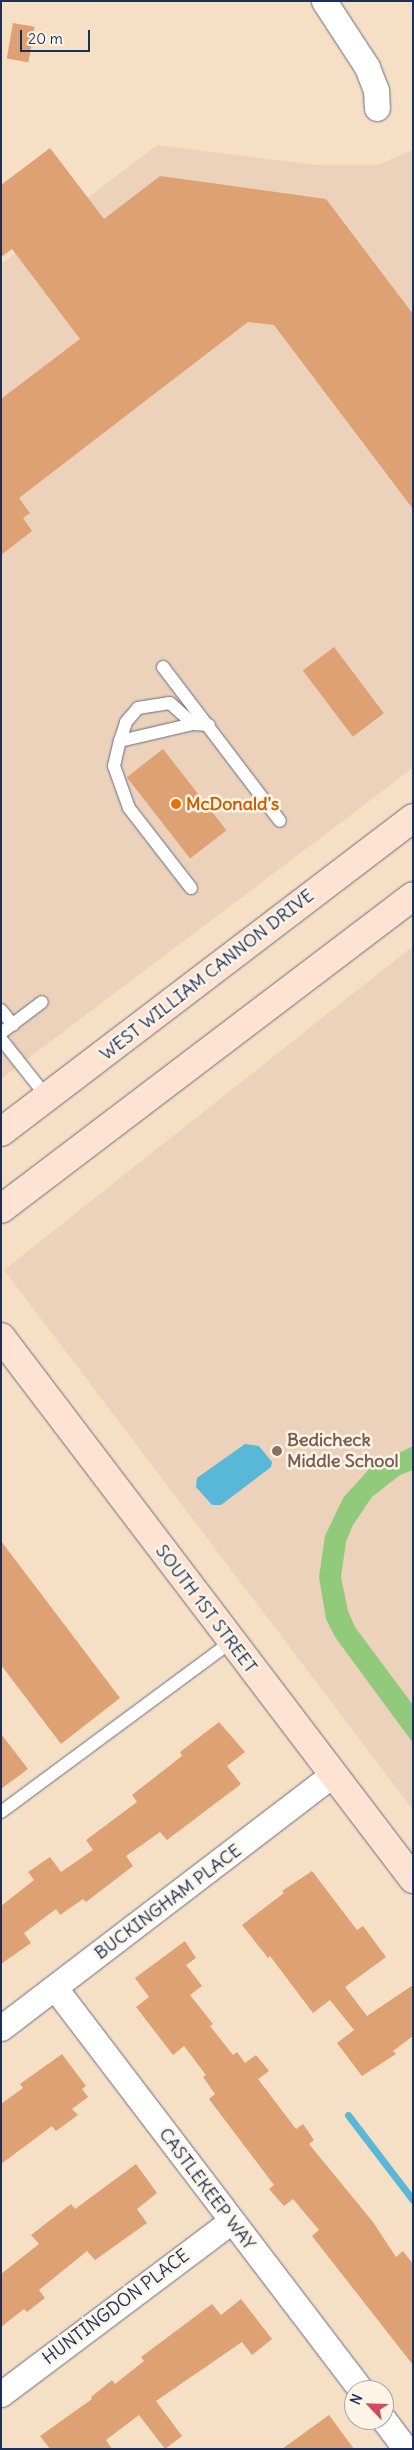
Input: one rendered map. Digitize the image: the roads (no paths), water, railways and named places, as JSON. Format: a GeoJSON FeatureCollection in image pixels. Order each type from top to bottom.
{"type":"FeatureCollection","features":[{"type":"Feature","properties":{"kind":"main road","name":"WEST WILLIAM CANNON DRIVE"},"geometry":{"type":"LineString","coordinates":[[1,1132],[413,818]]}},
{"type":"Feature","properties":{"kind":"main road"},"geometry":{"type":"LineString","coordinates":[[1,1210],[413,896]]}},
{"type":"Feature","properties":{"kind":"main road","name":"SOUTH 1ST STREET"},"geometry":{"type":"LineString","coordinates":[[1,1337],[413,1879]]}},
{"type":"Feature","properties":{"kind":"street"},"geometry":{"type":"LineString","coordinates":[[324,1],[367,66],[376,90],[377,108]]}},
{"type":"Feature","properties":{"kind":"street","name":"BUCKINGHAM PLACE"},"geometry":{"type":"LineString","coordinates":[[1,2028],[333,1774]]}},
{"type":"Feature","properties":{"kind":"street","name":"CASTLEKEEP WAY"},"geometry":{"type":"LineString","coordinates":[[55,1988],[353,2380]]}},
{"type":"Feature","properties":{"kind":"street","name":"HUNTINGDON PLACE"},"geometry":{"type":"LineString","coordinates":[[1,2394],[231,2221]]}},
{"type":"Feature","properties":{"kind":"street"},"geometry":{"type":"LineString","coordinates":[[392,2430],[406,2449]]}},
{"type":"Feature","properties":{"kind":"lane"},"geometry":{"type":"LineString","coordinates":[[163,667],[209,725],[280,821]]}},
{"type":"Feature","properties":{"kind":"lane"},"geometry":{"type":"LineString","coordinates":[[191,888],[129,808],[114,766],[126,722],[138,708],[170,704],[193,724]]}},
{"type":"Feature","properties":{"kind":"lane"},"geometry":{"type":"LineString","coordinates":[[120,741],[193,724],[209,725]]}},
{"type":"Feature","properties":{"kind":"lane"},"geometry":{"type":"LineString","coordinates":[[1,1034],[42,1002]]}},
{"type":"Feature","properties":{"kind":"lane"},"geometry":{"type":"LineString","coordinates":[[1,1010],[13,1024]]}},
{"type":"Feature","properties":{"kind":"lane"},"geometry":{"type":"LineString","coordinates":[[1,1039],[47,1097]]}},
{"type":"Feature","properties":{"kind":"lane"},"geometry":{"type":"LineString","coordinates":[[1,1812],[231,1642]]}},
{"type":"Feature","properties":{"kind":"water"},"geometry":{"type":"Polygon","coordinates":[[[245,1444],[259,1446],[272,1462],[271,1467],[221,1505],[212,1505],[196,1487],[197,1478],[245,1444]]]}},
{"type":"Feature","properties":{"kind":"waterway"},"geometry":{"type":"LineString","coordinates":[[348,2115],[413,2200]]}},
{"type":"Feature","properties":{"kind":"place","name":"McDonald's"},"geometry":{"type":"Point","coordinates":[176,804]}},
{"type":"Feature","properties":{"kind":"place","name":"Bedicheck Middle School"},"geometry":{"type":"Point","coordinates":[277,1451]}}]}
